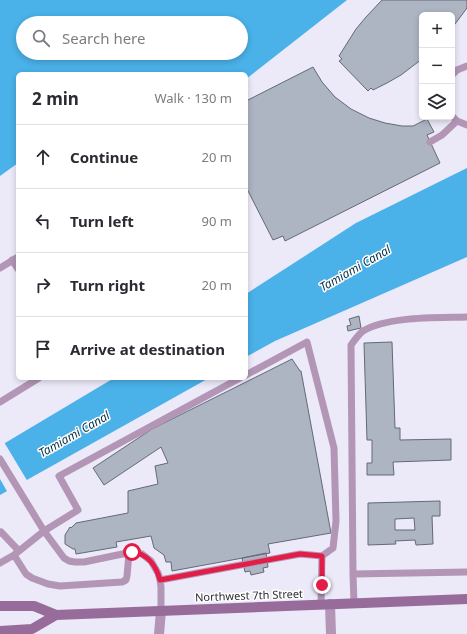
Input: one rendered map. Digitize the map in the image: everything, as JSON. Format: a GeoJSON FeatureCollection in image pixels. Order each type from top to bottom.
{"type":"FeatureCollection","features":[{"type":"Feature","properties":{"kind":"main road","name":"Northwest 7th Street"},"geometry":{"type":"LineString","coordinates":[[1,606],[34,606],[56,615],[467,599]]}},
{"type":"Feature","properties":{"kind":"main road","name":"Northwest 7th Street"},"geometry":{"type":"LineString","coordinates":[[0,631],[32,629],[56,615]]}},
{"type":"Feature","properties":{"kind":"street"},"geometry":{"type":"LineString","coordinates":[[326,604],[331,634]]}},
{"type":"Feature","properties":{"kind":"street"},"geometry":{"type":"LineString","coordinates":[[159,634],[161,611]]}},
{"type":"Feature","properties":{"kind":"lane"},"geometry":{"type":"LineString","coordinates":[[455,72],[467,66]]}},
{"type":"Feature","properties":{"kind":"lane"},"geometry":{"type":"LineString","coordinates":[[455,118],[467,125]]}},
{"type":"Feature","properties":{"kind":"lane"},"geometry":{"type":"LineString","coordinates":[[430,142],[442,135],[453,120]]}},
{"type":"Feature","properties":{"kind":"lane"},"geometry":{"type":"LineString","coordinates":[[0,268],[15,259]]}},
{"type":"Feature","properties":{"kind":"lane"},"geometry":{"type":"LineString","coordinates":[[354,603],[351,346],[362,332],[377,324],[405,320],[467,317]]}},
{"type":"Feature","properties":{"kind":"lane"},"geometry":{"type":"LineString","coordinates":[[160,580],[300,554],[322,556],[333,548],[336,520],[334,448],[307,342],[248,374]]}},
{"type":"Feature","properties":{"kind":"lane"},"geometry":{"type":"LineString","coordinates":[[0,402],[36,380]]}},
{"type":"Feature","properties":{"kind":"lane"},"geometry":{"type":"LineString","coordinates":[[0,563],[16,553],[44,531],[78,510],[59,476],[236,380]]}},
{"type":"Feature","properties":{"kind":"lane"},"geometry":{"type":"LineString","coordinates":[[0,459],[44,531],[64,558],[69,561],[84,562],[129,553],[137,553],[142,554],[151,561],[155,566],[160,580],[161,611]]}},
{"type":"Feature","properties":{"kind":"lane"},"geometry":{"type":"LineString","coordinates":[[0,532],[16,553],[26,574],[48,584],[60,586],[122,582],[126,580],[127,576],[129,553]]}},
{"type":"Feature","properties":{"kind":"lane"},"geometry":{"type":"LineString","coordinates":[[322,556],[326,604]]}},
{"type":"Feature","properties":{"kind":"lane"},"geometry":{"type":"LineString","coordinates":[[353,574],[467,572]]}},
{"type":"Feature","properties":{"kind":"water"},"geometry":{"type":"Polygon","coordinates":[[[0,0],[347,0],[248,77],[248,72],[16,72],[16,164],[0,176],[0,0]]]}},
{"type":"Feature","properties":{"kind":"water","name":"Tamiami Canal"},"geometry":{"type":"Polygon","coordinates":[[[467,168],[467,257],[275,341],[248,356],[248,293],[356,223],[467,168]]]}},
{"type":"Feature","properties":{"kind":"water","name":"Tamiami Canal"},"geometry":{"type":"Polygon","coordinates":[[[111,380],[205,380],[0,495],[0,446],[111,380]]]}},
{"type":"Feature","properties":{"kind":"pier"},"geometry":{"type":"Polygon","coordinates":[[[4,442],[28,482],[8,493],[0,479],[0,444],[4,442]]]}},
{"type":"Feature","properties":{"kind":"building"},"geometry":{"type":"Polygon","coordinates":[[[382,0],[467,0],[467,8],[455,24],[455,12],[419,12],[419,61],[401,75],[373,90],[371,88],[368,91],[339,61],[342,59],[339,56],[356,29],[382,0]]]}},
{"type":"Feature","properties":{"kind":"building"},"geometry":{"type":"Polygon","coordinates":[[[313,67],[322,82],[335,97],[351,109],[369,118],[402,126],[413,126],[428,120],[434,132],[427,135],[440,163],[285,241],[283,236],[273,240],[248,191],[248,100],[313,67]]]}},
{"type":"Feature","properties":{"kind":"building"},"geometry":{"type":"Polygon","coordinates":[[[359,316],[361,328],[348,331],[347,326],[351,325],[349,319],[359,316]]]}},
{"type":"Feature","properties":{"kind":"building"},"geometry":{"type":"Polygon","coordinates":[[[392,342],[395,428],[400,428],[400,440],[451,439],[451,460],[393,462],[394,475],[367,475],[367,463],[372,463],[372,440],[367,440],[364,343],[392,342]]]}},
{"type":"Feature","properties":{"kind":"building"},"geometry":{"type":"Polygon","coordinates":[[[292,359],[301,371],[331,533],[268,544],[270,553],[172,571],[171,562],[166,562],[164,555],[154,548],[151,536],[116,542],[117,547],[76,554],[75,549],[65,544],[65,535],[70,527],[71,528],[76,523],[128,513],[128,491],[158,484],[155,466],[168,463],[161,447],[104,485],[93,468],[152,429],[292,359]]]}},
{"type":"Feature","properties":{"kind":"building"},"geometry":{"type":"Polygon","coordinates":[[[440,501],[440,516],[432,516],[433,544],[416,545],[415,540],[395,541],[396,544],[368,545],[368,503],[440,501]],[[414,518],[395,519],[395,530],[415,530],[414,518]]]}},
{"type":"Feature","properties":{"kind":"building"},"geometry":{"type":"Polygon","coordinates":[[[266,553],[268,567],[263,568],[264,572],[251,575],[250,571],[245,572],[242,558],[266,553]]]}},
{"type":"Feature","properties":{"kind":"route"},"geometry":{"type":"LineString","coordinates":[[132,552],[142,554],[147,557],[155,566],[160,580],[300,554],[322,556],[322,585]]}}]}
